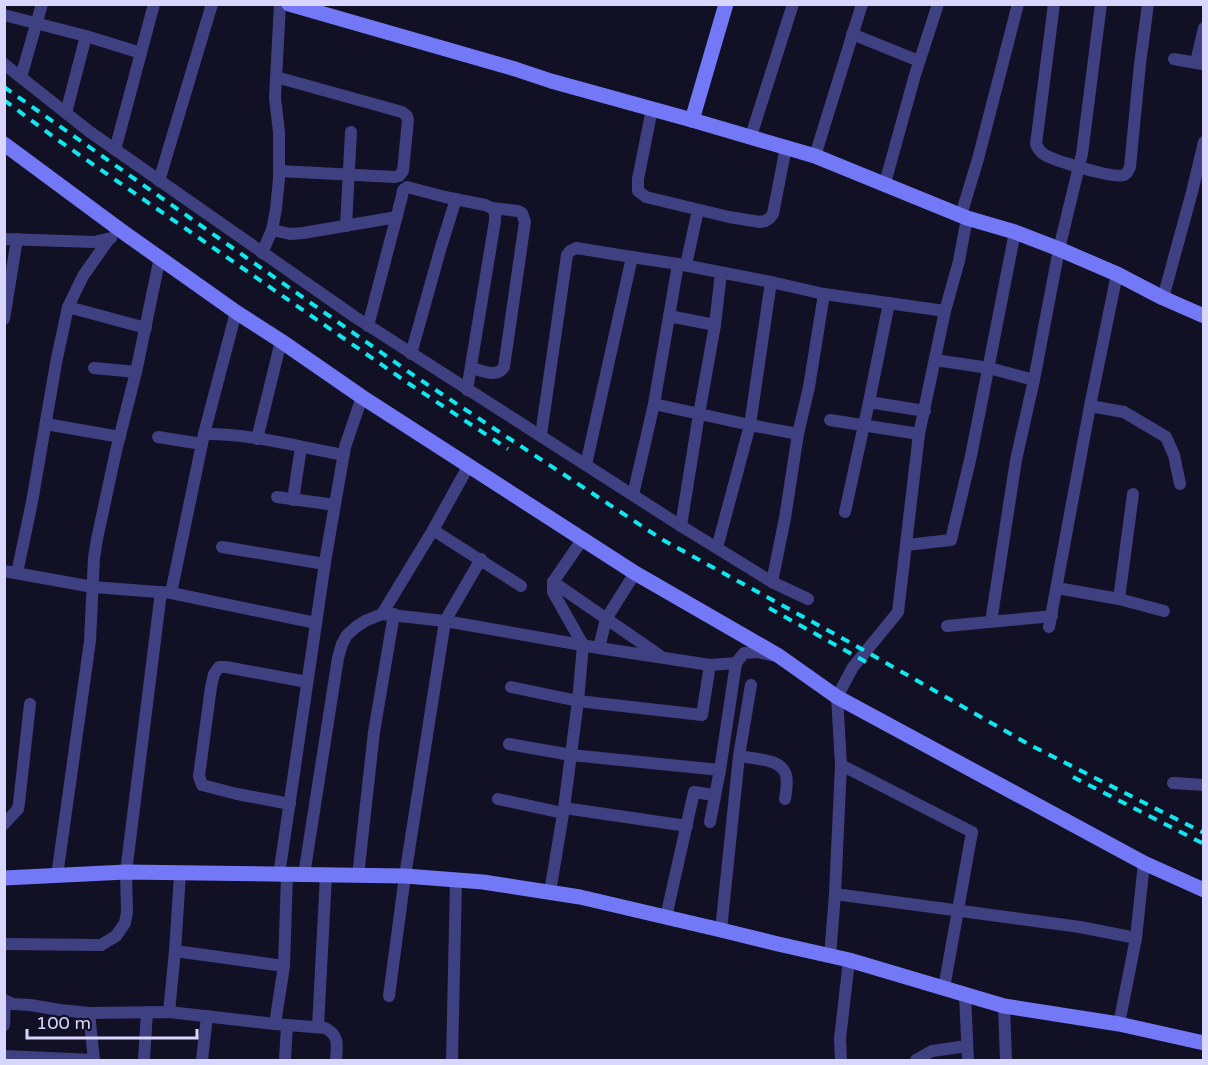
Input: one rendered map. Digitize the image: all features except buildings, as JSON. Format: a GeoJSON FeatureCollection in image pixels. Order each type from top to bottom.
{"type":"FeatureCollection","features":[{"type":"Feature","properties":{"kind":"street"},"geometry":{"type":"LineString","coordinates":[[21,76],[42,4]]}},
{"type":"Feature","properties":{"kind":"street"},"geometry":{"type":"LineString","coordinates":[[115,150],[154,4]]}},
{"type":"Feature","properties":{"kind":"street"},"geometry":{"type":"LineString","coordinates":[[159,181],[212,4]]}},
{"type":"Feature","properties":{"kind":"street"},"geometry":{"type":"LineString","coordinates":[[692,120],[726,4]]}},
{"type":"Feature","properties":{"kind":"street"},"geometry":{"type":"LineString","coordinates":[[751,136],[793,4]]}},
{"type":"Feature","properties":{"kind":"street"},"geometry":{"type":"LineString","coordinates":[[815,156],[862,4]]}},
{"type":"Feature","properties":{"kind":"street"},"geometry":{"type":"LineString","coordinates":[[830,956],[840,765],[837,697],[865,652],[898,612],[919,434],[945,310],[959,261],[964,216],[1018,4]]}},
{"type":"Feature","properties":{"kind":"street"},"geometry":{"type":"LineString","coordinates":[[1054,4],[1036,144],[1039,151],[1045,155],[1079,167],[1117,175],[1125,175],[1130,167],[1148,4]]}},
{"type":"Feature","properties":{"kind":"street"},"geometry":{"type":"LineString","coordinates":[[991,622],[1016,460],[1059,249],[1085,141],[1101,4]]}},
{"type":"Feature","properties":{"kind":"street"},"geometry":{"type":"LineString","coordinates":[[262,253],[272,230],[276,209],[279,171],[276,76],[289,5],[815,156],[964,216],[1059,249],[1203,315]]}},
{"type":"Feature","properties":{"kind":"street"},"geometry":{"type":"LineString","coordinates":[[885,183],[936,5]]}},
{"type":"Feature","properties":{"kind":"street"},"geometry":{"type":"LineString","coordinates":[[4,15],[141,52]]}},
{"type":"Feature","properties":{"kind":"street"},"geometry":{"type":"LineString","coordinates":[[1174,59],[1200,63],[1203,28]]}},
{"type":"Feature","properties":{"kind":"street"},"geometry":{"type":"LineString","coordinates":[[852,34],[919,61]]}},
{"type":"Feature","properties":{"kind":"street"},"geometry":{"type":"LineString","coordinates":[[66,113],[86,36]]}},
{"type":"Feature","properties":{"kind":"street"},"geometry":{"type":"LineString","coordinates":[[4,64],[115,150],[368,326],[681,526],[772,582],[808,598]]}},
{"type":"Feature","properties":{"kind":"street"},"geometry":{"type":"LineString","coordinates":[[276,76],[405,113],[408,127],[403,171],[399,176],[279,171]]}},
{"type":"Feature","properties":{"kind":"street"},"geometry":{"type":"LineString","coordinates":[[652,109],[638,179],[638,191],[646,197],[729,218],[765,221],[773,213],[786,147]]}},
{"type":"Feature","properties":{"kind":"street"},"geometry":{"type":"LineString","coordinates":[[346,226],[351,132]]}},
{"type":"Feature","properties":{"kind":"street"},"geometry":{"type":"LineString","coordinates":[[1163,298],[1203,142]]}},
{"type":"Feature","properties":{"kind":"street"},"geometry":{"type":"LineString","coordinates":[[4,144],[193,283],[635,573],[779,656],[837,697],[1144,862],[1203,890]]}},
{"type":"Feature","properties":{"kind":"street"},"geometry":{"type":"LineString","coordinates":[[368,326],[403,190],[407,188],[492,208],[518,211],[522,213],[525,222],[504,367],[496,374],[472,368]]}},
{"type":"Feature","properties":{"kind":"street"},"geometry":{"type":"LineString","coordinates":[[411,354],[456,199]]}},
{"type":"Feature","properties":{"kind":"street"},"geometry":{"type":"LineString","coordinates":[[467,390],[495,221],[492,208]]}},
{"type":"Feature","properties":{"kind":"street"},"geometry":{"type":"LineString","coordinates":[[633,495],[654,404],[669,316],[698,210]]}},
{"type":"Feature","properties":{"kind":"street"},"geometry":{"type":"LineString","coordinates":[[272,230],[297,234],[397,217]]}},
{"type":"Feature","properties":{"kind":"street"},"geometry":{"type":"LineString","coordinates":[[4,319],[11,239],[94,242],[109,239],[123,232]]}},
{"type":"Feature","properties":{"kind":"street"},"geometry":{"type":"LineString","coordinates":[[906,545],[951,540],[971,456],[1015,232]]}},
{"type":"Feature","properties":{"kind":"street"},"geometry":{"type":"LineString","coordinates":[[109,239],[83,276],[68,307],[32,502],[11,572],[93,588],[166,593],[315,623]]}},
{"type":"Feature","properties":{"kind":"street"},"geometry":{"type":"LineString","coordinates":[[541,435],[567,255],[576,248],[682,265],[824,294],[945,310]]}},
{"type":"Feature","properties":{"kind":"street"},"geometry":{"type":"LineString","coordinates":[[57,876],[90,641],[97,539],[146,327],[159,257]]}},
{"type":"Feature","properties":{"kind":"street"},"geometry":{"type":"LineString","coordinates":[[586,465],[632,257]]}},
{"type":"Feature","properties":{"kind":"street"},"geometry":{"type":"LineString","coordinates":[[681,526],[715,325],[721,273]]}},
{"type":"Feature","properties":{"kind":"street"},"geometry":{"type":"LineString","coordinates":[[947,626],[991,622],[1050,621],[1117,274]]}},
{"type":"Feature","properties":{"kind":"street"},"geometry":{"type":"LineString","coordinates":[[717,548],[750,425],[771,282]]}},
{"type":"Feature","properties":{"kind":"street"},"geometry":{"type":"LineString","coordinates":[[772,582],[824,294]]}},
{"type":"Feature","properties":{"kind":"street"},"geometry":{"type":"LineString","coordinates":[[845,512],[889,303]]}},
{"type":"Feature","properties":{"kind":"street"},"geometry":{"type":"LineString","coordinates":[[68,307],[146,327]]}},
{"type":"Feature","properties":{"kind":"street"},"geometry":{"type":"LineString","coordinates":[[4,944],[101,945],[116,936],[125,923],[126,873],[166,593],[236,312]]}},
{"type":"Feature","properties":{"kind":"street"},"geometry":{"type":"LineString","coordinates":[[669,316],[715,325]]}},
{"type":"Feature","properties":{"kind":"street"},"geometry":{"type":"LineString","coordinates":[[256,439],[281,341]]}},
{"type":"Feature","properties":{"kind":"street"},"geometry":{"type":"LineString","coordinates":[[935,360],[989,369],[1034,380]]}},
{"type":"Feature","properties":{"kind":"street"},"geometry":{"type":"LineString","coordinates":[[94,368],[136,372]]}},
{"type":"Feature","properties":{"kind":"street"},"geometry":{"type":"LineString","coordinates":[[285,1060],[281,1025],[284,966],[283,875],[290,804],[315,623],[335,505],[344,455],[362,396]]}},
{"type":"Feature","properties":{"kind":"street"},"geometry":{"type":"LineString","coordinates":[[869,402],[925,411]]}},
{"type":"Feature","properties":{"kind":"street"},"geometry":{"type":"LineString","coordinates":[[654,404],[798,434]]}},
{"type":"Feature","properties":{"kind":"street"},"geometry":{"type":"LineString","coordinates":[[1090,406],[1124,412],[1166,437],[1174,455],[1180,484]]}},
{"type":"Feature","properties":{"kind":"street"},"geometry":{"type":"LineString","coordinates":[[830,420],[919,434]]}},
{"type":"Feature","properties":{"kind":"street"},"geometry":{"type":"LineString","coordinates":[[46,424],[120,437]]}},
{"type":"Feature","properties":{"kind":"street"},"geometry":{"type":"LineString","coordinates":[[158,436],[203,439],[216,434],[344,455]]}},
{"type":"Feature","properties":{"kind":"street"},"geometry":{"type":"LineString","coordinates":[[293,500],[301,447]]}},
{"type":"Feature","properties":{"kind":"street"},"geometry":{"type":"LineString","coordinates":[[358,876],[388,614],[469,465]]}},
{"type":"Feature","properties":{"kind":"street"},"geometry":{"type":"LineString","coordinates":[[1119,599],[1133,494]]}},
{"type":"Feature","properties":{"kind":"street"},"geometry":{"type":"LineString","coordinates":[[277,497],[335,505]]}},
{"type":"Feature","properties":{"kind":"street"},"geometry":{"type":"LineString","coordinates":[[433,530],[521,586]]}},
{"type":"Feature","properties":{"kind":"street"},"geometry":{"type":"LineString","coordinates":[[550,892],[571,755],[583,645],[553,592],[553,582],[582,540]]}},
{"type":"Feature","properties":{"kind":"street"},"geometry":{"type":"LineString","coordinates":[[222,547],[325,564]]}},
{"type":"Feature","properties":{"kind":"street"},"geometry":{"type":"LineString","coordinates":[[389,996],[405,876],[445,621],[481,559]]}},
{"type":"Feature","properties":{"kind":"street"},"geometry":{"type":"LineString","coordinates":[[599,648],[606,618],[635,573]]}},
{"type":"Feature","properties":{"kind":"street"},"geometry":{"type":"LineString","coordinates":[[553,582],[663,658]]}},
{"type":"Feature","properties":{"kind":"street"},"geometry":{"type":"LineString","coordinates":[[1057,588],[1119,599],[1164,611]]}},
{"type":"Feature","properties":{"kind":"street"},"geometry":{"type":"LineString","coordinates":[[304,875],[338,658],[347,635],[365,621],[388,614],[445,621],[710,665],[736,663]]}},
{"type":"Feature","properties":{"kind":"street"},"geometry":{"type":"LineString","coordinates":[[710,822],[736,663],[744,653],[757,652],[779,656]]}},
{"type":"Feature","properties":{"kind":"street"},"geometry":{"type":"LineString","coordinates":[[511,687],[578,701],[702,715],[710,665]]}},
{"type":"Feature","properties":{"kind":"street"},"geometry":{"type":"LineString","coordinates":[[290,804],[202,785],[199,776],[209,696],[214,674],[219,668],[226,667],[307,682]]}},
{"type":"Feature","properties":{"kind":"street"},"geometry":{"type":"LineString","coordinates":[[721,930],[739,756],[751,685]]}},
{"type":"Feature","properties":{"kind":"street"},"geometry":{"type":"LineString","coordinates":[[4,824],[18,809],[30,704]]}},
{"type":"Feature","properties":{"kind":"street"},"geometry":{"type":"LineString","coordinates":[[509,744],[571,755],[720,770]]}},
{"type":"Feature","properties":{"kind":"street"},"geometry":{"type":"LineString","coordinates":[[739,756],[774,762],[782,767],[787,781],[785,799]]}},
{"type":"Feature","properties":{"kind":"street"},"geometry":{"type":"LineString","coordinates":[[840,765],[972,832],[944,988]]}},
{"type":"Feature","properties":{"kind":"street"},"geometry":{"type":"LineString","coordinates":[[1173,783],[1203,785]]}},
{"type":"Feature","properties":{"kind":"street"},"geometry":{"type":"LineString","coordinates":[[666,917],[694,792],[714,795]]}},
{"type":"Feature","properties":{"kind":"street"},"geometry":{"type":"LineString","coordinates":[[498,799],[687,826]]}},
{"type":"Feature","properties":{"kind":"street"},"geometry":{"type":"LineString","coordinates":[[1119,1024],[1136,938],[1144,862]]}},
{"type":"Feature","properties":{"kind":"street"},"geometry":{"type":"LineString","coordinates":[[4,878],[180,873],[405,876],[483,882],[550,892],[849,960],[1005,1006],[1119,1024],[1203,1043]]}},
{"type":"Feature","properties":{"kind":"street"},"geometry":{"type":"LineString","coordinates":[[169,1012],[180,873]]}},
{"type":"Feature","properties":{"kind":"street"},"geometry":{"type":"LineString","coordinates":[[318,1027],[326,875]]}},
{"type":"Feature","properties":{"kind":"street"},"geometry":{"type":"LineString","coordinates":[[452,1060],[456,881]]}},
{"type":"Feature","properties":{"kind":"street"},"geometry":{"type":"LineString","coordinates":[[835,894],[1080,927],[1136,938]]}},
{"type":"Feature","properties":{"kind":"street"},"geometry":{"type":"LineString","coordinates":[[175,951],[284,966]]}},
{"type":"Feature","properties":{"kind":"street"},"geometry":{"type":"LineString","coordinates":[[841,1060],[840,1039],[849,960]]}},
{"type":"Feature","properties":{"kind":"street"},"geometry":{"type":"LineString","coordinates":[[965,995],[968,1060]]}},
{"type":"Feature","properties":{"kind":"street"},"geometry":{"type":"LineString","coordinates":[[4,1025],[5,1000],[13,1004],[60,1010],[169,1012],[318,1027],[331,1031],[336,1038],[336,1060]]}},
{"type":"Feature","properties":{"kind":"street"},"geometry":{"type":"LineString","coordinates":[[1005,1006],[1006,1060]]}},
{"type":"Feature","properties":{"kind":"street"},"geometry":{"type":"LineString","coordinates":[[4,1056],[94,1060],[89,1012]]}},
{"type":"Feature","properties":{"kind":"street"},"geometry":{"type":"LineString","coordinates":[[144,1060],[147,1012]]}},
{"type":"Feature","properties":{"kind":"street"},"geometry":{"type":"LineString","coordinates":[[202,1060],[207,1016]]}},
{"type":"Feature","properties":{"kind":"street"},"geometry":{"type":"LineString","coordinates":[[916,1060],[932,1051],[967,1046]]}},
{"type":"Feature","properties":{"kind":"railway"},"geometry":{"type":"LineString","coordinates":[[4,87],[416,377],[663,540],[1030,745],[1204,833]]}},
{"type":"Feature","properties":{"kind":"railway"},"geometry":{"type":"LineString","coordinates":[[4,100],[55,138],[408,383],[508,449]]}},
{"type":"Feature","properties":{"kind":"railway"},"geometry":{"type":"LineString","coordinates":[[769,608],[866,662]]}},
{"type":"Feature","properties":{"kind":"railway"},"geometry":{"type":"LineString","coordinates":[[1073,777],[1204,844]]}}]}
